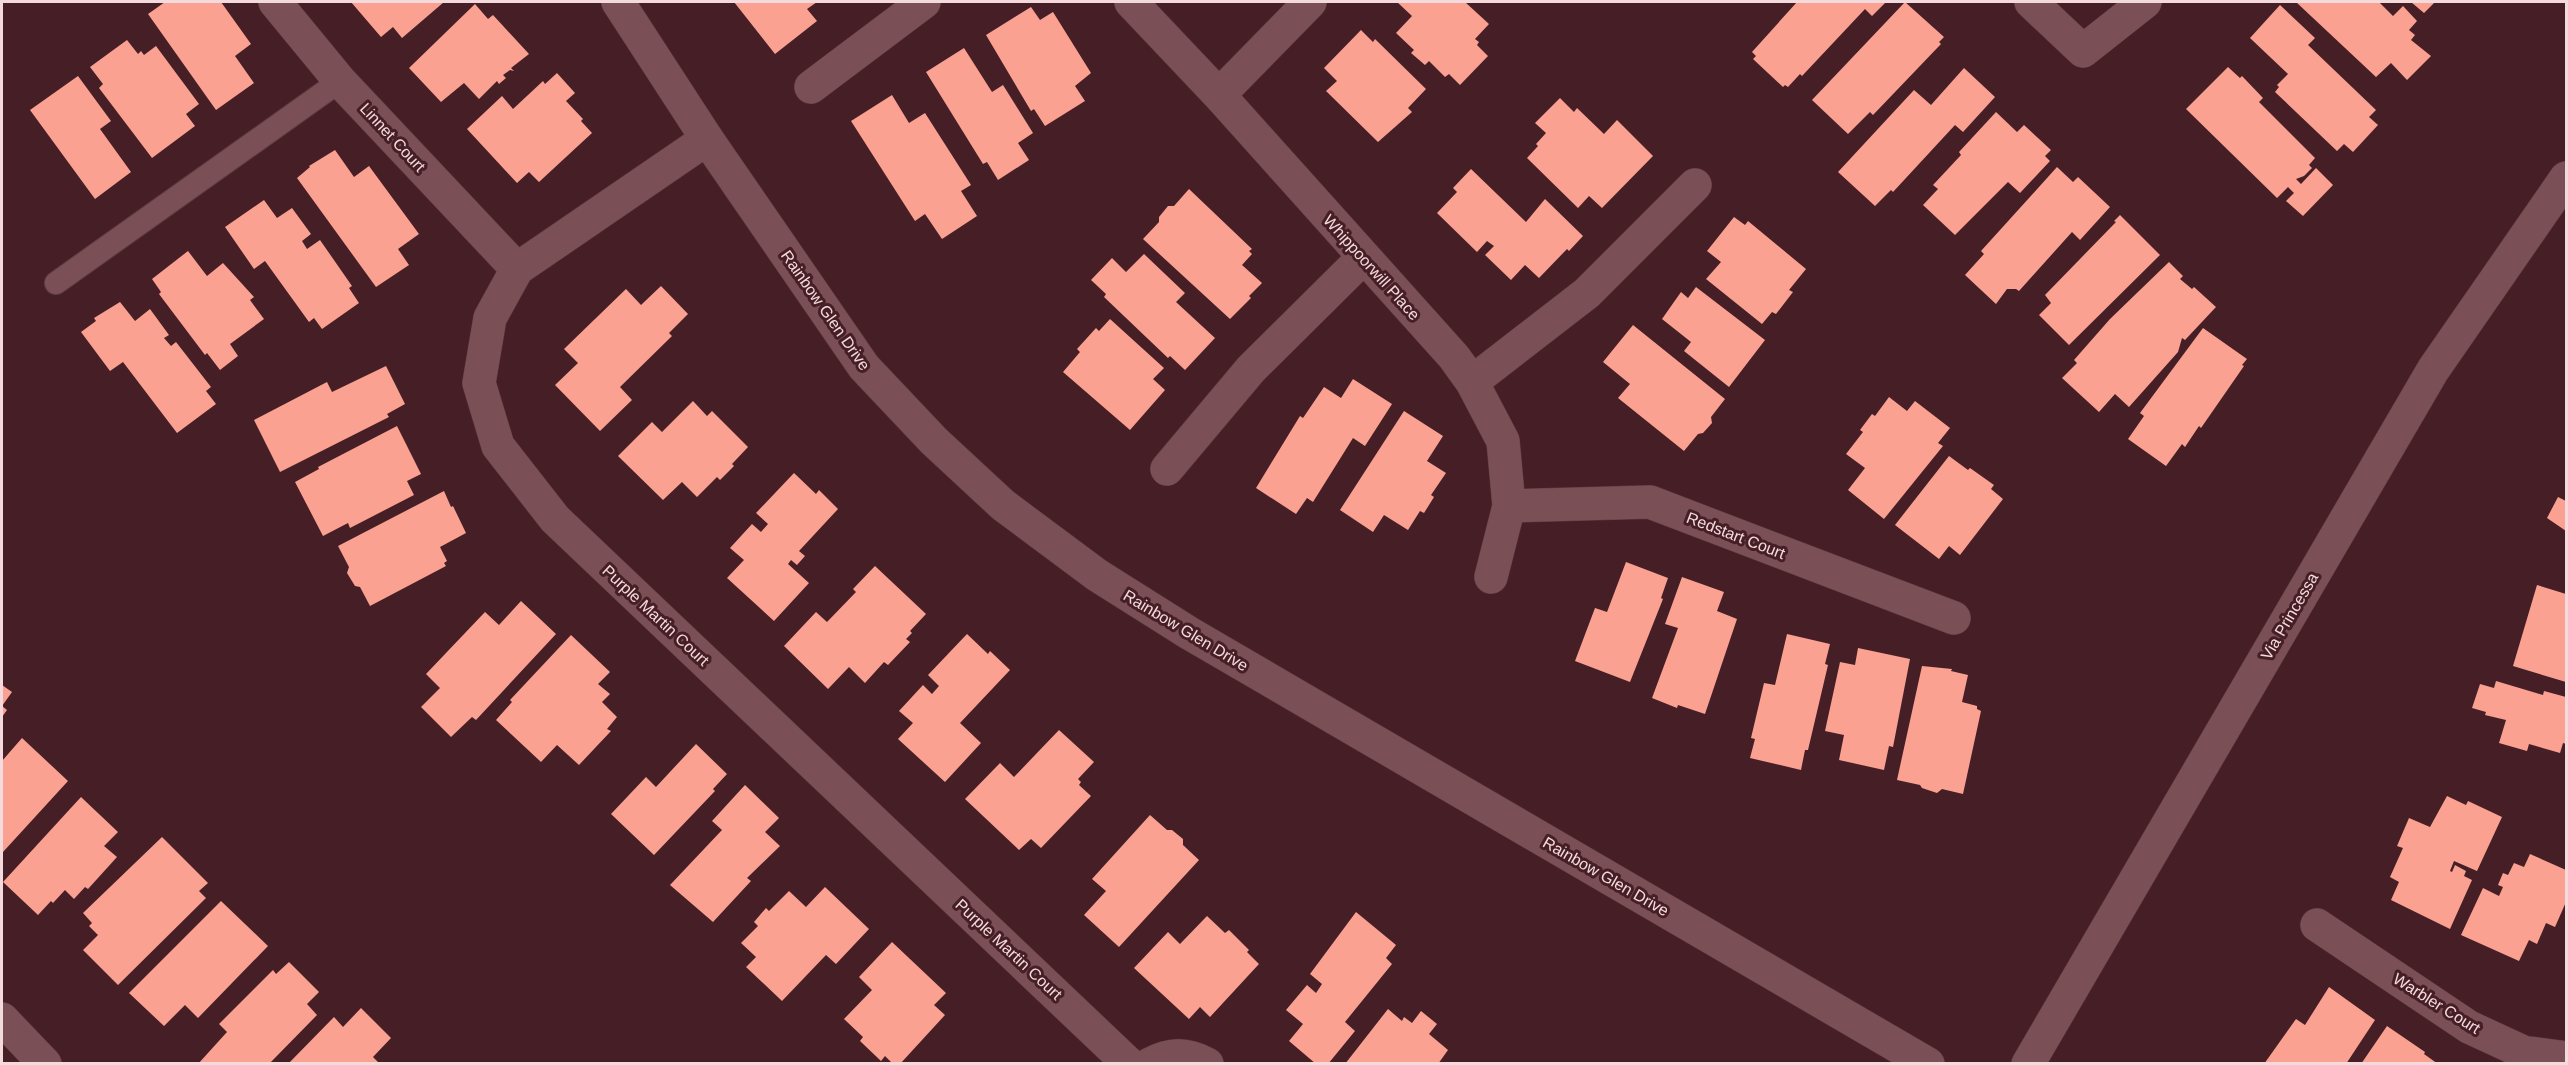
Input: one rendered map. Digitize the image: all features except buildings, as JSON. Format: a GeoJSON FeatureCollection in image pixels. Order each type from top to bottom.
{"type":"FeatureCollection","features":[{"type":"Feature","properties":{"kind":"street","name":"Linnet Court"},"geometry":{"type":"LineString","coordinates":[[275,2],[340,81],[517,269]]}},
{"type":"Feature","properties":{"kind":"street","name":"Rainbow Glen Drive"},"geometry":{"type":"LineString","coordinates":[[618,2],[707,139],[864,367],[934,441],[1003,505],[1097,576],[1189,633],[1928,1064]]}},
{"type":"Feature","properties":{"kind":"street"},"geometry":{"type":"LineString","coordinates":[[811,87],[924,2]]}},
{"type":"Feature","properties":{"kind":"street","name":"Whippoorwill Place"},"geometry":{"type":"LineString","coordinates":[[1131,2],[1219,95],[1454,357],[1472,381],[1503,441],[1509,506],[1491,577]]}},
{"type":"Feature","properties":{"kind":"street"},"geometry":{"type":"LineString","coordinates":[[1219,95],[1310,2]]}},
{"type":"Feature","properties":{"kind":"street"},"geometry":{"type":"LineString","coordinates":[[2031,2],[2083,51],[2145,2]]}},
{"type":"Feature","properties":{"kind":"street","name":"Purple Martin Court"},"geometry":{"type":"LineString","coordinates":[[707,139],[517,269],[489,318],[479,383],[498,446],[555,519],[1129,1064]]}},
{"type":"Feature","properties":{"kind":"street","name":"Via Princessa"},"geometry":{"type":"LineString","coordinates":[[2028,1064],[2433,370],[2566,178]]}},
{"type":"Feature","properties":{"kind":"street"},"geometry":{"type":"LineString","coordinates":[[1472,381],[1587,293],[1695,185]]}},
{"type":"Feature","properties":{"kind":"street"},"geometry":{"type":"LineString","coordinates":[[1167,469],[1251,369],[1363,258]]}},
{"type":"Feature","properties":{"kind":"street","name":"Redstart Court"},"geometry":{"type":"LineString","coordinates":[[1509,506],[1650,502],[1954,618]]}},
{"type":"Feature","properties":{"kind":"street","name":"Warbler Court"},"geometry":{"type":"LineString","coordinates":[[2317,925],[2469,1027],[2523,1052],[2566,1058]]}},
{"type":"Feature","properties":{"kind":"street"},"geometry":{"type":"LineString","coordinates":[[2,1019],[45,1064]]}},
{"type":"Feature","properties":{"kind":"street"},"geometry":{"type":"LineString","coordinates":[[1150,1064],[1164,1056],[1179,1054],[1194,1057],[1206,1064]]}},
{"type":"Feature","properties":{"kind":"lane"},"geometry":{"type":"LineString","coordinates":[[56,283],[340,81]]}}]}
